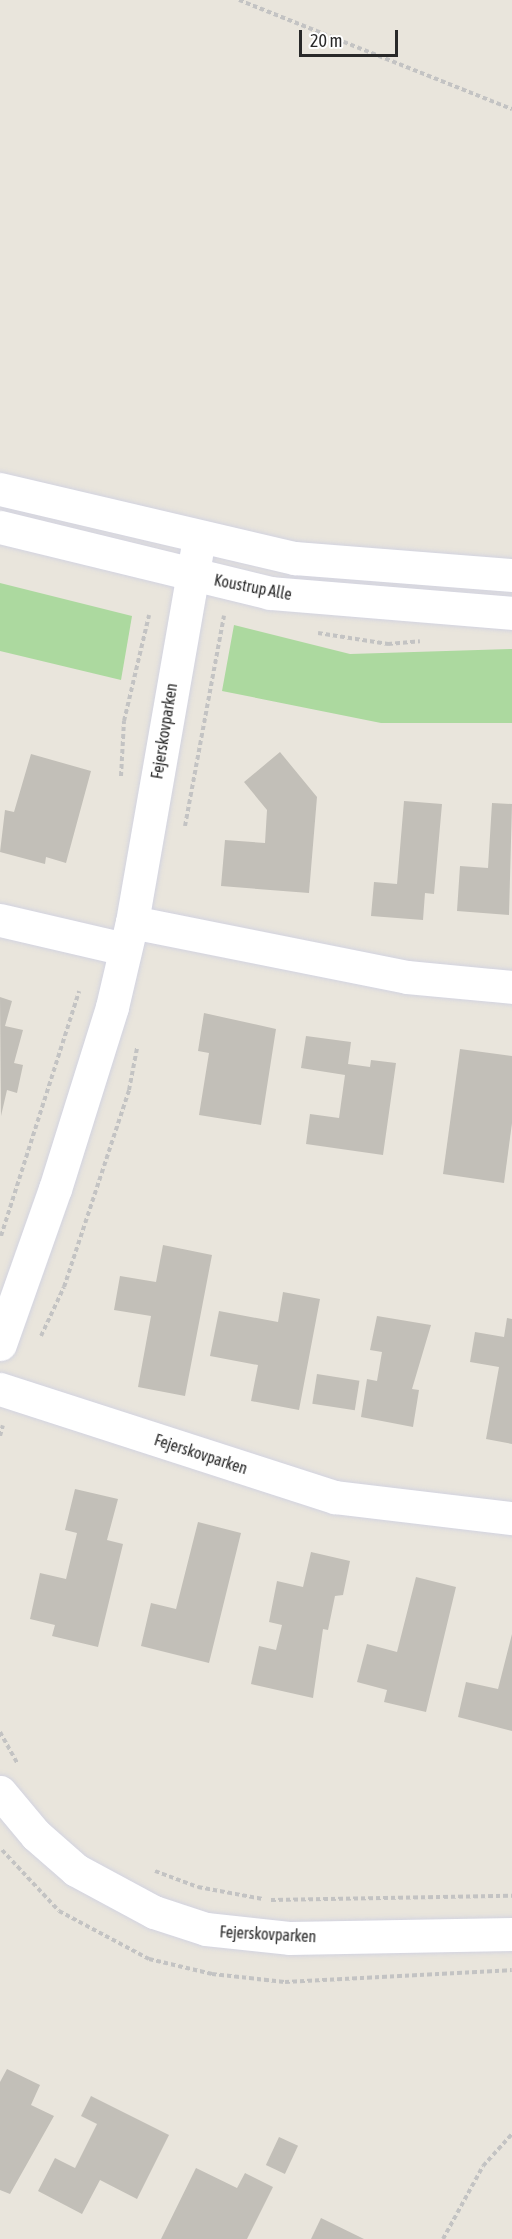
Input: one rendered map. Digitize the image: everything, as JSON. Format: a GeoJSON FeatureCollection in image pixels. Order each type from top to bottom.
{"type":"FeatureCollection","features":[{"type":"Feature","properties":{"kind":"street"},"geometry":{"type":"LineString","coordinates":[[0,489],[200,540],[295,558],[512,575]]}},
{"type":"Feature","properties":{"kind":"street","name":"Koustrup Alle"},"geometry":{"type":"LineString","coordinates":[[0,527],[270,593],[512,613]]}},
{"type":"Feature","properties":{"kind":"street","name":"Fejerskovparken"},"geometry":{"type":"LineString","coordinates":[[0,1344],[86,1093],[129,936],[200,540]]}},
{"type":"Feature","properties":{"kind":"street"},"geometry":{"type":"LineString","coordinates":[[0,920],[129,936],[407,977],[512,987]]}},
{"type":"Feature","properties":{"kind":"street","name":"Fejerskovparken"},"geometry":{"type":"LineString","coordinates":[[0,1389],[335,1497],[512,1518]]}},
{"type":"Feature","properties":{"kind":"street","name":"Fejerskovparken"},"geometry":{"type":"LineString","coordinates":[[11,1783],[36,1835],[76,1870],[154,1912],[206,1929],[289,1938],[512,1934]]}},
{"type":"Feature","properties":{"kind":"path"},"geometry":{"type":"LineString","coordinates":[[238,0],[512,109]]}},
{"type":"Feature","properties":{"kind":"path"},"geometry":{"type":"LineString","coordinates":[[0,1732],[11,1783]]}},
{"type":"Feature","properties":{"kind":"path"},"geometry":{"type":"LineString","coordinates":[[150,1869],[198,1887],[273,1900],[512,1896]]}},
{"type":"Feature","properties":{"kind":"path"},"geometry":{"type":"LineString","coordinates":[[443,2239],[483,2166],[512,2134]]}},
{"type":"Feature","properties":{"kind":"green space"},"geometry":{"type":"Polygon","coordinates":[[[0,583],[132,616],[121,680],[0,651],[0,583]]]}},
{"type":"Feature","properties":{"kind":"green space"},"geometry":{"type":"Polygon","coordinates":[[[234,625],[350,654],[512,649],[512,723],[381,723],[222,691],[234,625]]]}},
{"type":"Feature","properties":{"kind":"building"},"geometry":{"type":"Polygon","coordinates":[[[280,752],[317,797],[309,893],[221,886],[225,840],[265,843],[267,810],[244,782],[280,752]]]}},
{"type":"Feature","properties":{"kind":"building"},"geometry":{"type":"Polygon","coordinates":[[[31,754],[91,771],[66,863],[46,857],[45,864],[0,852],[5,810],[14,812],[31,754]]]}},
{"type":"Feature","properties":{"kind":"building"},"geometry":{"type":"Polygon","coordinates":[[[404,801],[442,804],[434,894],[425,893],[423,920],[371,916],[374,882],[397,884],[404,801]]]}},
{"type":"Feature","properties":{"kind":"building"},"geometry":{"type":"Polygon","coordinates":[[[492,803],[512,804],[509,915],[457,911],[460,866],[488,868],[492,803]]]}},
{"type":"Feature","properties":{"kind":"building"},"geometry":{"type":"Polygon","coordinates":[[[0,997],[12,1001],[5,1026],[23,1030],[14,1063],[23,1065],[17,1093],[7,1090],[1,1116],[0,997]]]}},
{"type":"Feature","properties":{"kind":"building"},"geometry":{"type":"Polygon","coordinates":[[[204,1013],[276,1029],[261,1125],[199,1115],[209,1053],[198,1051],[204,1013]]]}},
{"type":"Feature","properties":{"kind":"building"},"geometry":{"type":"Polygon","coordinates":[[[306,1036],[351,1042],[348,1064],[370,1067],[371,1060],[396,1063],[383,1155],[306,1144],[310,1114],[339,1118],[345,1075],[301,1068],[306,1036]]]}},
{"type":"Feature","properties":{"kind":"building"},"geometry":{"type":"Polygon","coordinates":[[[460,1049],[512,1056],[512,1123],[504,1183],[443,1174],[460,1049]]]}},
{"type":"Feature","properties":{"kind":"building"},"geometry":{"type":"Polygon","coordinates":[[[163,1245],[212,1255],[185,1396],[138,1387],[151,1316],[114,1310],[120,1276],[156,1282],[163,1245]]]}},
{"type":"Feature","properties":{"kind":"building"},"geometry":{"type":"Polygon","coordinates":[[[283,1292],[320,1299],[299,1410],[251,1401],[258,1365],[210,1356],[219,1311],[278,1322],[283,1292]]]}},
{"type":"Feature","properties":{"kind":"building"},"geometry":{"type":"Polygon","coordinates":[[[377,1316],[431,1325],[412,1389],[419,1390],[413,1427],[361,1417],[367,1379],[377,1381],[382,1352],[370,1350],[377,1316]]]}},
{"type":"Feature","properties":{"kind":"building"},"geometry":{"type":"Polygon","coordinates":[[[507,1318],[512,1319],[512,1444],[486,1439],[499,1367],[470,1362],[475,1332],[504,1337],[507,1318]]]}},
{"type":"Feature","properties":{"kind":"building"},"geometry":{"type":"Polygon","coordinates":[[[317,1374],[359,1381],[355,1410],[312,1404],[317,1374]]]}},
{"type":"Feature","properties":{"kind":"building"},"geometry":{"type":"Polygon","coordinates":[[[75,1489],[118,1499],[107,1540],[123,1544],[98,1647],[52,1636],[55,1625],[30,1619],[40,1573],[66,1579],[77,1533],[65,1530],[75,1489]]]}},
{"type":"Feature","properties":{"kind":"building"},"geometry":{"type":"Polygon","coordinates":[[[198,1522],[241,1533],[209,1663],[141,1646],[151,1603],[176,1609],[198,1522]]]}},
{"type":"Feature","properties":{"kind":"building"},"geometry":{"type":"Polygon","coordinates":[[[311,1552],[350,1561],[343,1595],[335,1596],[328,1630],[323,1629],[313,1698],[251,1684],[259,1646],[276,1650],[282,1625],[269,1622],[277,1581],[303,1587],[311,1552]]]}},
{"type":"Feature","properties":{"kind":"building"},"geometry":{"type":"Polygon","coordinates":[[[416,1577],[456,1587],[426,1712],[384,1702],[387,1690],[357,1682],[367,1644],[397,1652],[416,1577]]]}},
{"type":"Feature","properties":{"kind":"building"},"geometry":{"type":"Polygon","coordinates":[[[512,1634],[512,1731],[458,1717],[466,1682],[498,1689],[512,1634]]]}},
{"type":"Feature","properties":{"kind":"building"},"geometry":{"type":"Polygon","coordinates":[[[7,2069],[40,2085],[31,2105],[54,2116],[10,2194],[0,2190],[0,2082],[7,2069]]]}},
{"type":"Feature","properties":{"kind":"building"},"geometry":{"type":"Polygon","coordinates":[[[91,2096],[169,2135],[137,2199],[100,2180],[82,2214],[38,2191],[55,2158],[75,2168],[97,2124],[81,2116],[91,2096]]]}},
{"type":"Feature","properties":{"kind":"building"},"geometry":{"type":"Polygon","coordinates":[[[279,2137],[298,2146],[285,2174],[266,2165],[279,2137]]]}},
{"type":"Feature","properties":{"kind":"building"},"geometry":{"type":"Polygon","coordinates":[[[196,2168],[237,2188],[245,2173],[273,2187],[247,2239],[161,2239],[196,2168]]]}},
{"type":"Feature","properties":{"kind":"building"},"geometry":{"type":"Polygon","coordinates":[[[321,2218],[364,2239],[311,2239],[321,2218]]]}}]}
